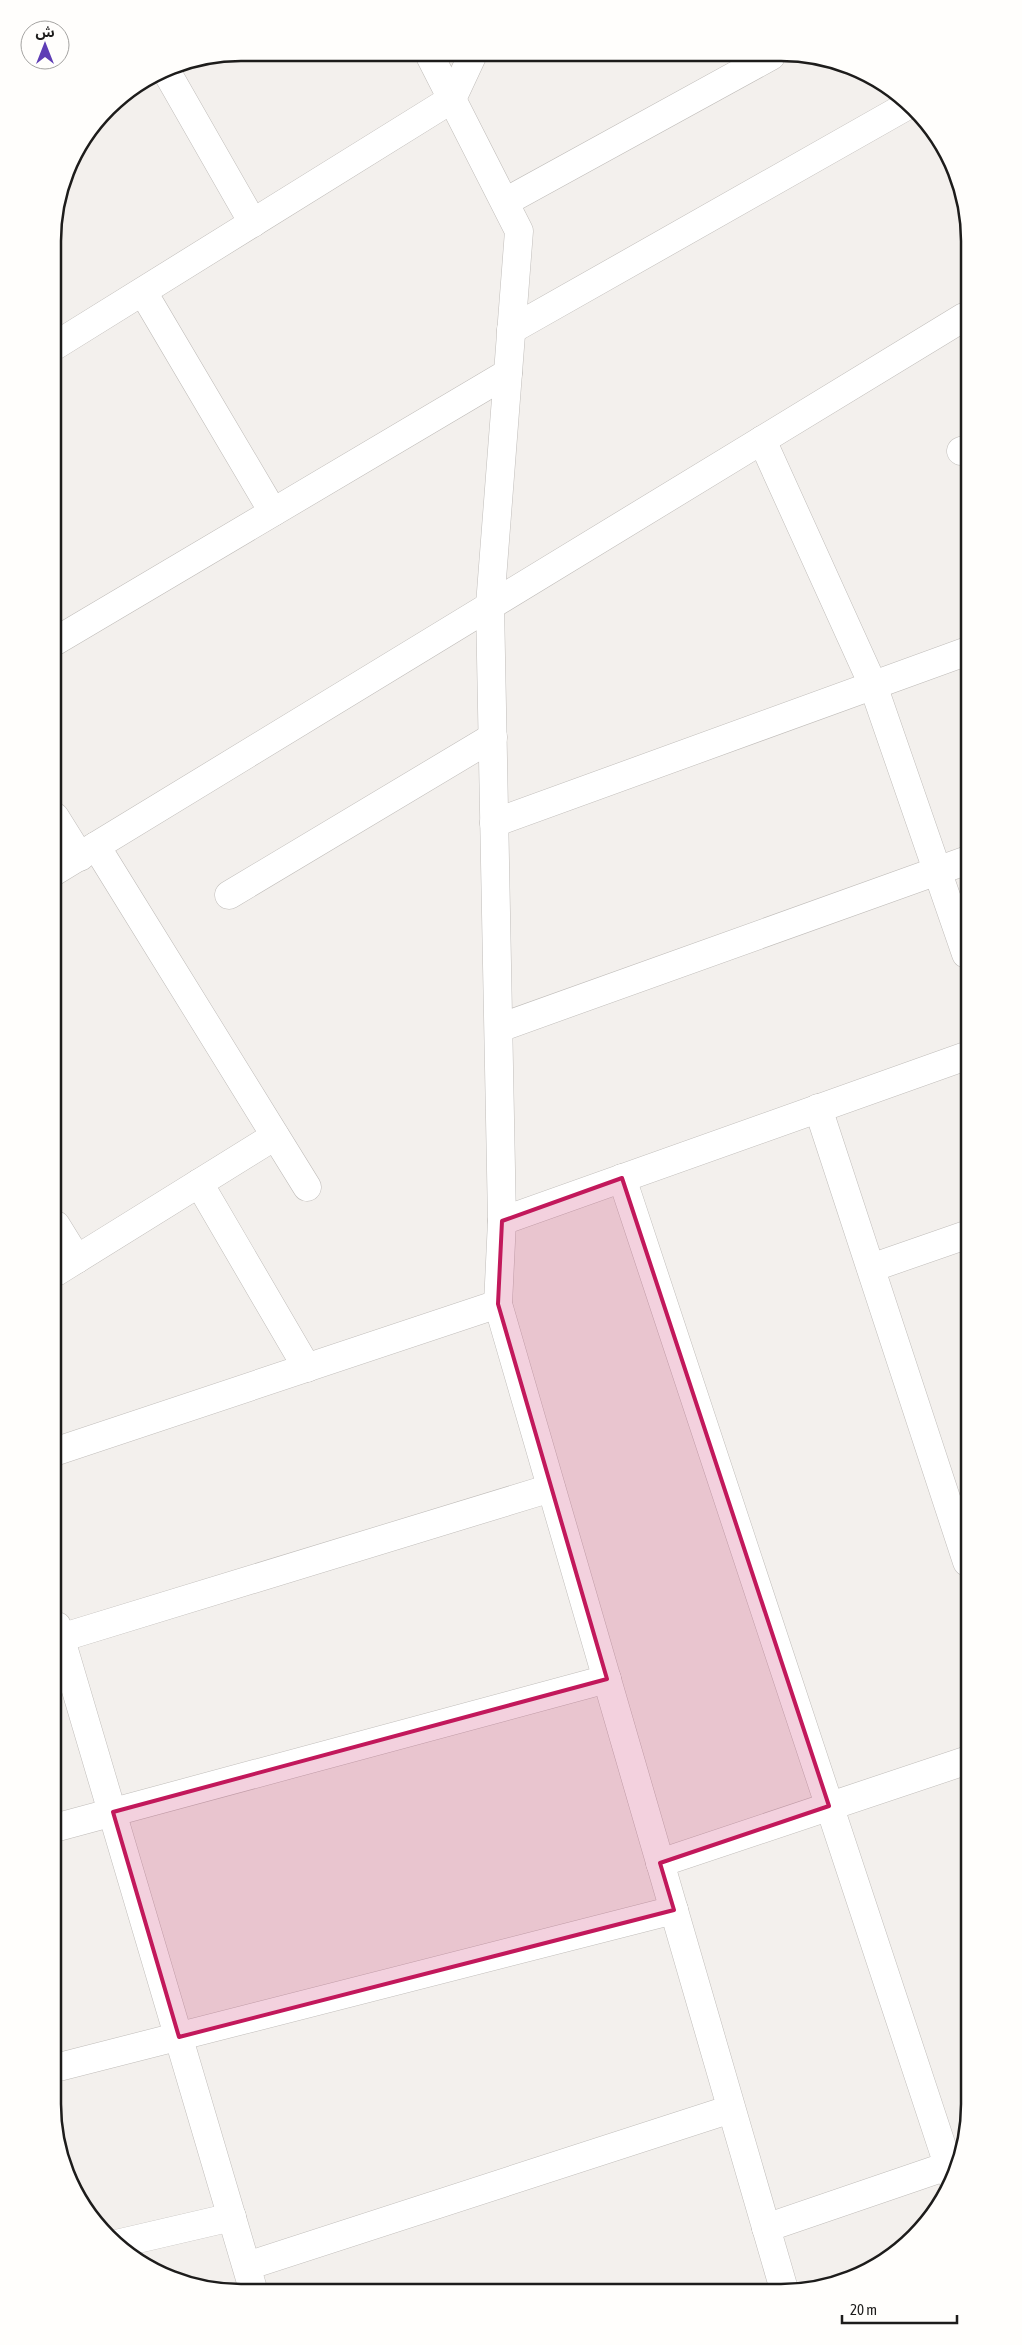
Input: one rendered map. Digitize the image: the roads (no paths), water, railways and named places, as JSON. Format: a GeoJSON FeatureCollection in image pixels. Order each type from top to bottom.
{"type":"FeatureCollection","features":[{"type":"Feature","properties":{"kind":"street"},"geometry":{"type":"LineString","coordinates":[[433,61],[519,232],[490,606],[502,1221],[498,1304],[781,2284]]}},
{"type":"Feature","properties":{"kind":"street"},"geometry":{"type":"LineString","coordinates":[[61,342],[452,99],[470,61]]}},
{"type":"Feature","properties":{"kind":"street"},"geometry":{"type":"LineString","coordinates":[[505,202],[762,61]]}},
{"type":"Feature","properties":{"kind":"street"},"geometry":{"type":"LineString","coordinates":[[169,77],[253,223]]}},
{"type":"Feature","properties":{"kind":"street"},"geometry":{"type":"LineString","coordinates":[[511,330],[902,109]]}},
{"type":"Feature","properties":{"kind":"street"},"geometry":{"type":"LineString","coordinates":[[143,292],[273,512]]}},
{"type":"Feature","properties":{"kind":"street"},"geometry":{"type":"LineString","coordinates":[[61,868],[961,319]]}},
{"type":"Feature","properties":{"kind":"street"},"geometry":{"type":"LineString","coordinates":[[61,638],[508,373]]}},
{"type":"Feature","properties":{"kind":"street"},"geometry":{"type":"LineString","coordinates":[[762,440],[873,685],[961,940]]}},
{"type":"Feature","properties":{"kind":"street"},"geometry":{"type":"LineString","coordinates":[[494,823],[961,653]]}},
{"type":"Feature","properties":{"kind":"street"},"geometry":{"type":"LineString","coordinates":[[229,895],[493,737]]}},
{"type":"Feature","properties":{"kind":"street"},"geometry":{"type":"LineString","coordinates":[[61,823],[88,851],[307,1187]]}},
{"type":"Feature","properties":{"kind":"street"},"geometry":{"type":"LineString","coordinates":[[499,1028],[961,862]]}},
{"type":"Feature","properties":{"kind":"street"},"geometry":{"type":"LineString","coordinates":[[502,1221],[961,1058]]}},
{"type":"Feature","properties":{"kind":"street"},"geometry":{"type":"LineString","coordinates":[[818,1108],[961,1544]]}},
{"type":"Feature","properties":{"kind":"street"},"geometry":{"type":"LineString","coordinates":[[61,1246],[66,1266],[275,1136]]}},
{"type":"Feature","properties":{"kind":"street"},"geometry":{"type":"LineString","coordinates":[[622,1178],[829,1806],[951,2163]]}},
{"type":"Feature","properties":{"kind":"street"},"geometry":{"type":"LineString","coordinates":[[199,1183],[308,1368]]}},
{"type":"Feature","properties":{"kind":"street"},"geometry":{"type":"LineString","coordinates":[[871,1268],[961,1237]]}},
{"type":"Feature","properties":{"kind":"street"},"geometry":{"type":"LineString","coordinates":[[61,1450],[498,1304]]}},
{"type":"Feature","properties":{"kind":"street"},"geometry":{"type":"LineString","coordinates":[[61,1633],[551,1488]]}},
{"type":"Feature","properties":{"kind":"street"},"geometry":{"type":"LineString","coordinates":[[61,1644],[113,1812],[250,2277],[731,2108]]}},
{"type":"Feature","properties":{"kind":"street"},"geometry":{"type":"LineString","coordinates":[[61,1826],[607,1679]]}},
{"type":"Feature","properties":{"kind":"street"},"geometry":{"type":"LineString","coordinates":[[660,1863],[961,1762]]}},
{"type":"Feature","properties":{"kind":"street"},"geometry":{"type":"LineString","coordinates":[[61,2066],[674,1910]]}},
{"type":"Feature","properties":{"kind":"street"},"geometry":{"type":"LineString","coordinates":[[766,2228],[948,2171]]}},
{"type":"Feature","properties":{"kind":"street"},"geometry":{"type":"LineString","coordinates":[[126,2242],[232,2217]]}}]}
